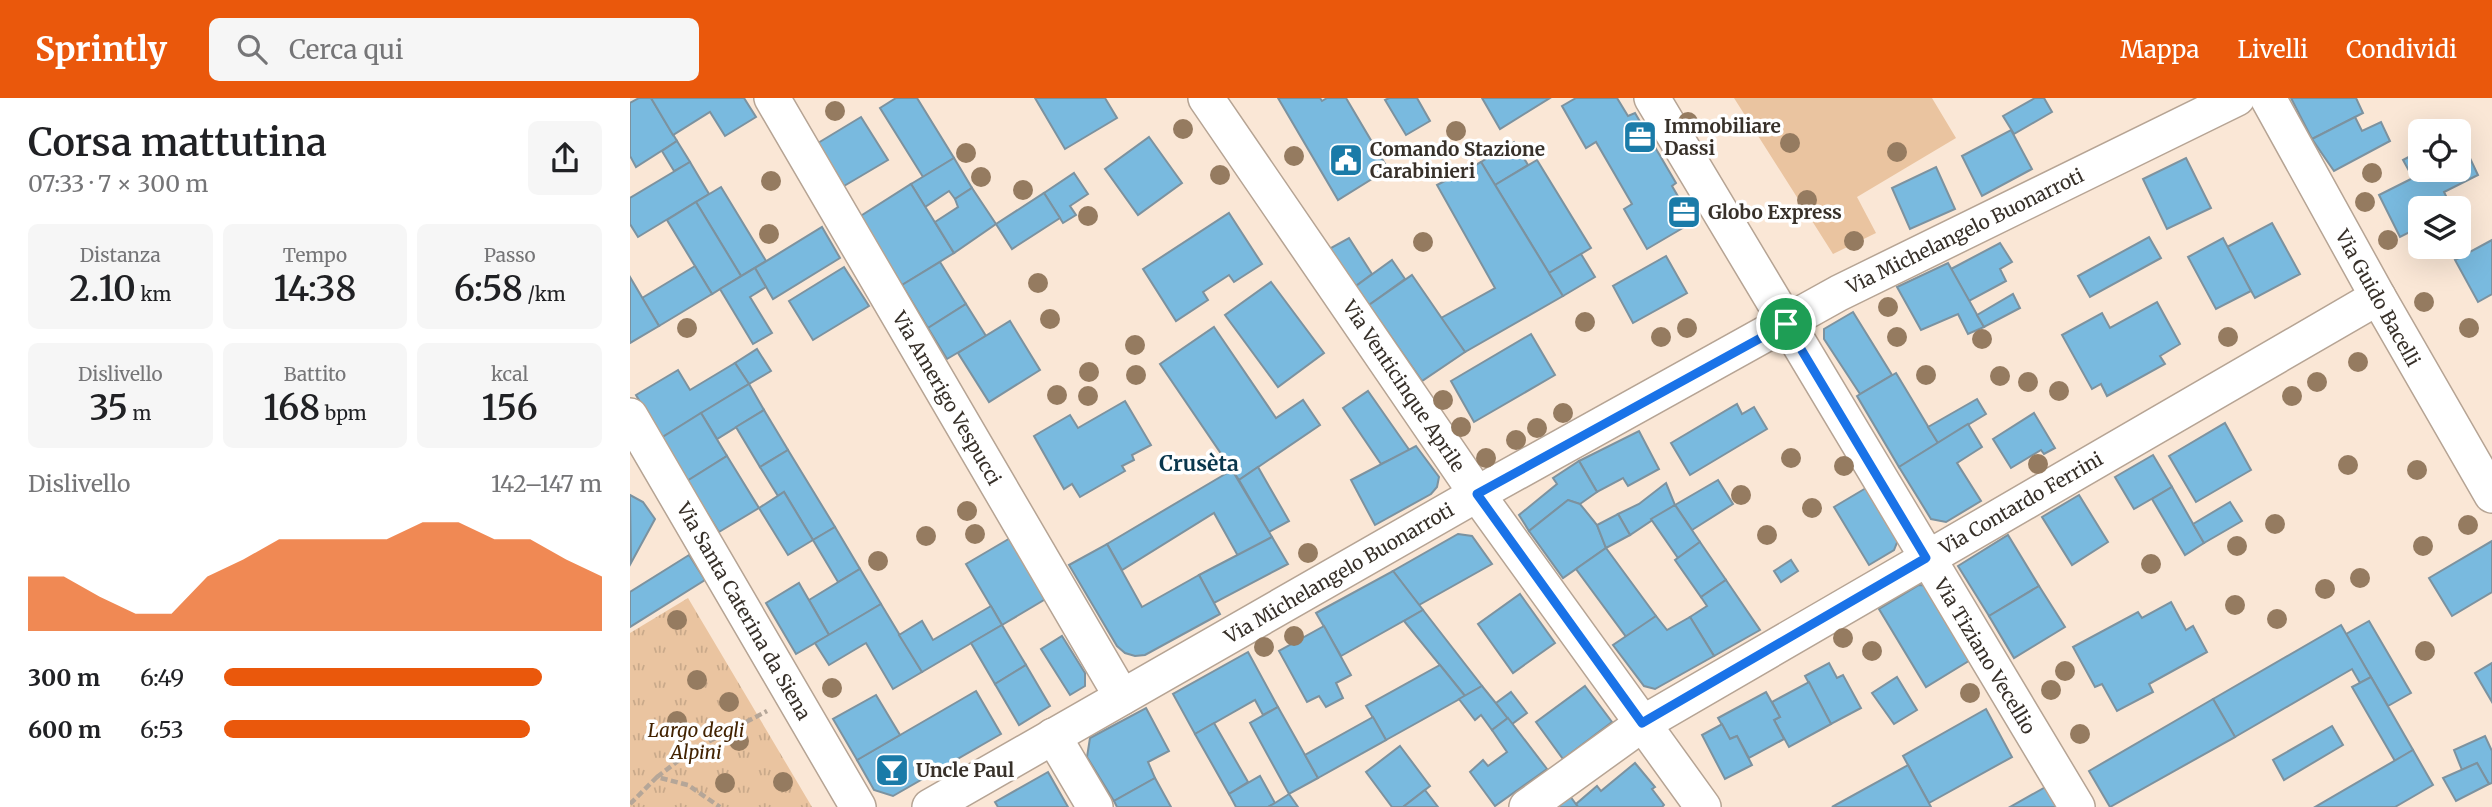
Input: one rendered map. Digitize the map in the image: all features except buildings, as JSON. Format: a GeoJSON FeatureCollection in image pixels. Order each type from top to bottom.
{"type":"FeatureCollection","features":[{"type":"Feature","properties":{"kind":"street","name":"Via Amerigo Vespucci"},"geometry":{"type":"LineString","coordinates":[[772,98],[1122,697]]}},
{"type":"Feature","properties":{"kind":"street","name":"Via Venticinque Aprile"},"geometry":{"type":"LineString","coordinates":[[1206,98],[1477,494],[1703,807]]}},
{"type":"Feature","properties":{"kind":"street","name":"Via Tiziano Vecellio"},"geometry":{"type":"LineString","coordinates":[[1652,98],[2077,807]]}},
{"type":"Feature","properties":{"kind":"street","name":"Via Michelangelo Buonarroti"},"geometry":{"type":"LineString","coordinates":[[930,807],[1477,494],[1839,293],[2237,98]]}},
{"type":"Feature","properties":{"kind":"street","name":"Via Guido Bacelli"},"geometry":{"type":"LineString","coordinates":[[2268,98],[2492,495]]}},
{"type":"Feature","properties":{"kind":"street","name":"Via Contardo Ferrini"},"geometry":{"type":"LineString","coordinates":[[1527,807],[1642,723],[2378,297]]}},
{"type":"Feature","properties":{"kind":"street","name":"Via Santa Caterina da Siena"},"geometry":{"type":"LineString","coordinates":[[630,415],[858,807]]}},
{"type":"Feature","properties":{"kind":"street"},"geometry":{"type":"LineString","coordinates":[[1053,736],[1095,807]]}},
{"type":"Feature","properties":{"kind":"path"},"geometry":{"type":"LineString","coordinates":[[630,804],[657,777],[691,751],[793,696]]}},
{"type":"Feature","properties":{"kind":"path"},"geometry":{"type":"LineString","coordinates":[[657,777],[688,785],[720,807]]}},
{"type":"Feature","properties":{"kind":"green space"},"geometry":{"type":"Polygon","coordinates":[[[1734,98],[1932,98],[1956,138],[1857,197],[1876,233],[1833,254],[1734,98]]]}},
{"type":"Feature","properties":{"kind":"green space","name":"Largo degli Alpini"},"geometry":{"type":"Polygon","coordinates":[[[688,598],[812,807],[630,807],[630,633],[688,598]]]}},
{"type":"Feature","properties":{"kind":"place","name":"Immobiliare Dassi"},"geometry":{"type":"Point","coordinates":[1640,137]}},
{"type":"Feature","properties":{"kind":"place","name":"Comando Stazione Carabinieri"},"geometry":{"type":"Point","coordinates":[1346,160]}},
{"type":"Feature","properties":{"kind":"place","name":"Globo Express"},"geometry":{"type":"Point","coordinates":[1684,212]}},
{"type":"Feature","properties":{"kind":"place","name":"Uncle Paul"},"geometry":{"type":"Point","coordinates":[892,770]}},
{"type":"Feature","properties":{"kind":"district","name":"Crusèta"},"geometry":{"type":"Point","coordinates":[1199,463]}},
{"type":"Feature","properties":{"kind":"route"},"geometry":{"type":"LineString","coordinates":[[1786,324],[1926,558],[1642,723],[1477,494],[1786,324]]}}]}
